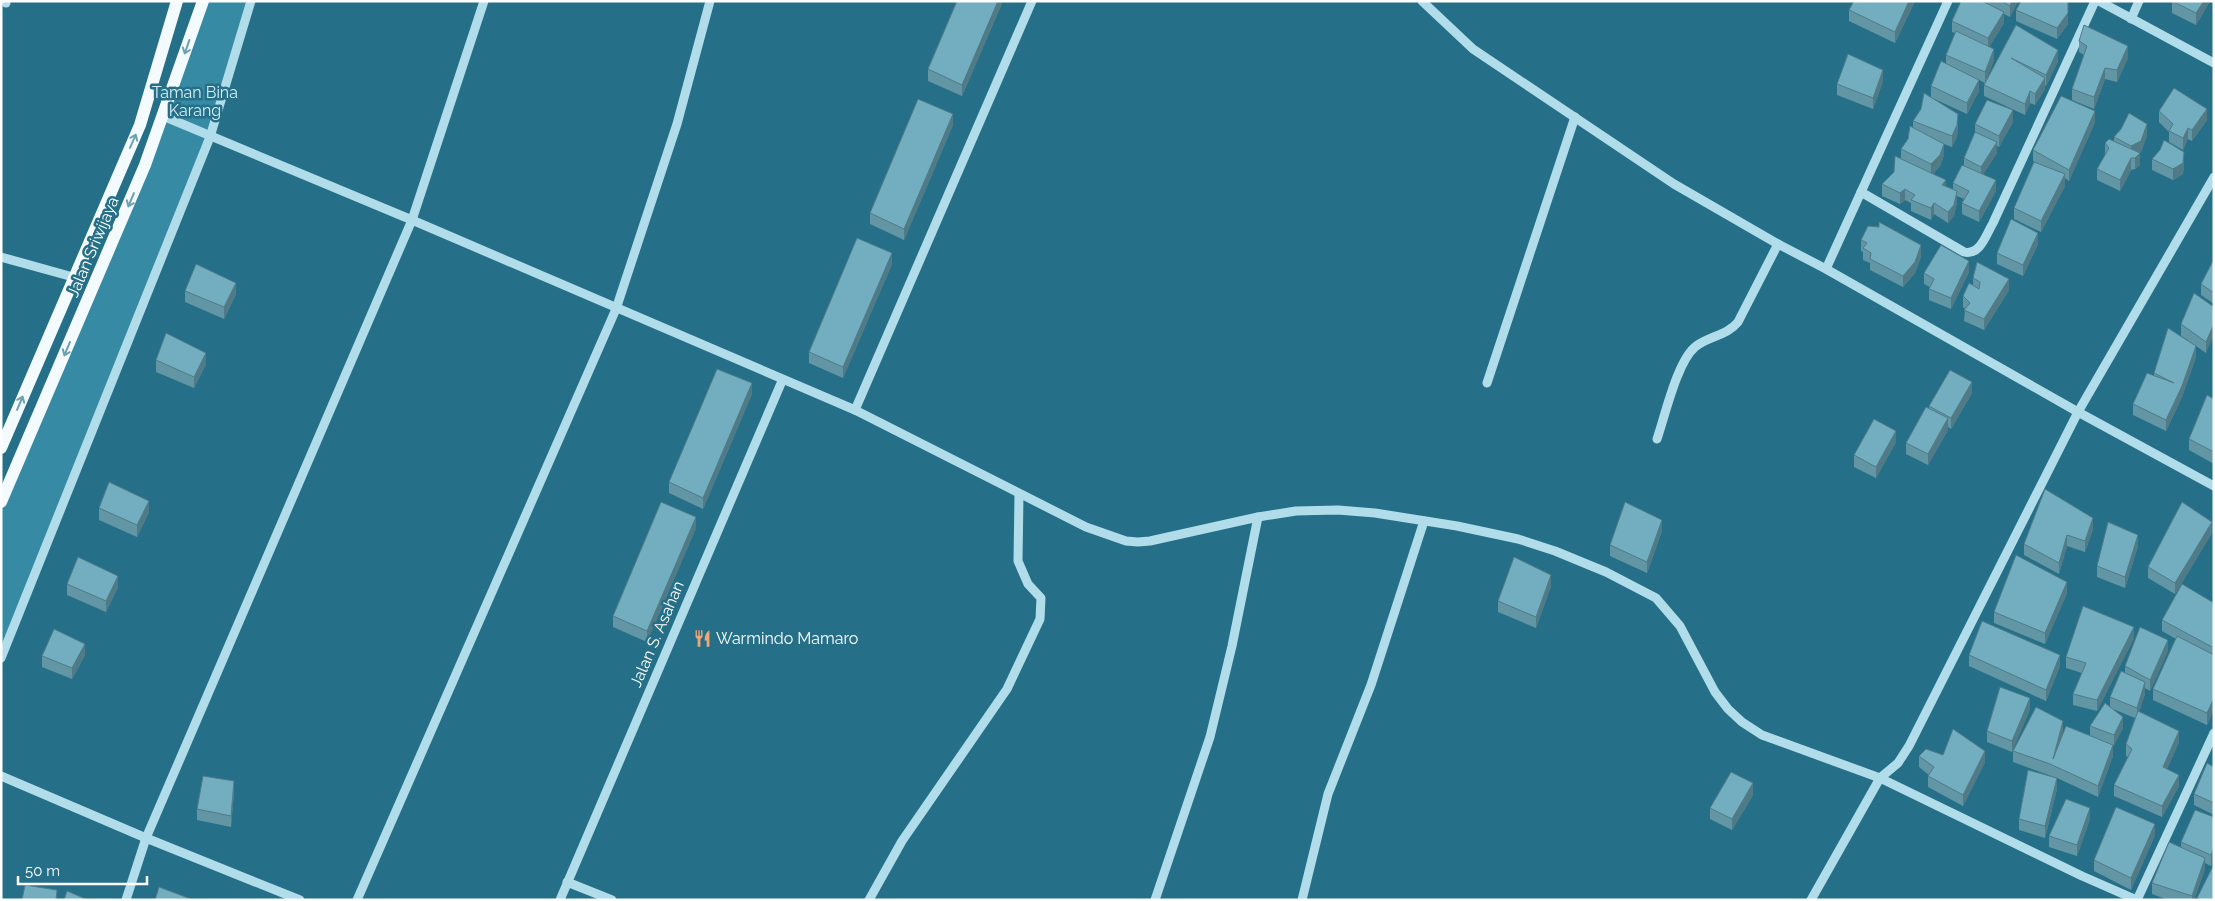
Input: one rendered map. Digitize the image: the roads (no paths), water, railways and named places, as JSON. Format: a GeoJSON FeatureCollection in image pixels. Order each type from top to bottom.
{"type":"FeatureCollection","features":[{"type":"Feature","properties":{"kind":"main road","name":"Jalan Sriwijaya"},"geometry":{"type":"LineString","coordinates":[[1,448],[140,125],[177,1]]}},
{"type":"Feature","properties":{"kind":"main road","name":"Jalan Sriwijaya"},"geometry":{"type":"LineString","coordinates":[[1,502],[90,298],[145,165],[203,1]]}},
{"type":"Feature","properties":{"kind":"street"},"geometry":{"type":"LineString","coordinates":[[1,658],[210,137],[251,1]]}},
{"type":"Feature","properties":{"kind":"street"},"geometry":{"type":"LineString","coordinates":[[126,900],[146,838],[412,220],[484,1]]}},
{"type":"Feature","properties":{"kind":"street"},"geometry":{"type":"LineString","coordinates":[[357,900],[616,309],[678,124],[710,1]]}},
{"type":"Feature","properties":{"kind":"street"},"geometry":{"type":"LineString","coordinates":[[855,410],[1032,1]]}},
{"type":"Feature","properties":{"kind":"street"},"geometry":{"type":"LineString","coordinates":[[1422,1],[1473,48],[1674,184],[2078,412],[2214,486]]}},
{"type":"Feature","properties":{"kind":"street"},"geometry":{"type":"LineString","coordinates":[[1826,269],[1948,1]]}},
{"type":"Feature","properties":{"kind":"street"},"geometry":{"type":"LineString","coordinates":[[1861,192],[1964,252],[1969,254],[1978,250],[1993,223],[2097,1],[2214,63]]}},
{"type":"Feature","properties":{"kind":"street"},"geometry":{"type":"LineString","coordinates":[[2130,19],[2139,1]]}},
{"type":"Feature","properties":{"kind":"street"},"geometry":{"type":"LineString","coordinates":[[163,116],[412,220],[855,410],[1086,527],[1132,541],[1150,541],[1258,517],[1296,511],[1338,510],[1424,521],[1518,539],[1555,551],[1606,572],[1656,598],[1680,626],[1715,692],[1728,709],[1742,722],[1762,735],[1880,778],[2082,876],[2137,900],[2214,734]]}},
{"type":"Feature","properties":{"kind":"street"},"geometry":{"type":"LineString","coordinates":[[1487,383],[1575,117]]}},
{"type":"Feature","properties":{"kind":"street"},"geometry":{"type":"LineString","coordinates":[[1812,900],[1880,778],[1898,764],[1909,746],[2078,412],[2214,177]]}},
{"type":"Feature","properties":{"kind":"street"},"geometry":{"type":"LineString","coordinates":[[1657,439],[1682,364],[1696,346],[1733,328],[1738,322],[1778,244]]}},
{"type":"Feature","properties":{"kind":"street"},"geometry":{"type":"LineString","coordinates":[[1,257],[73,277]]}},
{"type":"Feature","properties":{"kind":"street","name":"Jalan S. Asahan"},"geometry":{"type":"LineString","coordinates":[[560,900],[782,380]]}},
{"type":"Feature","properties":{"kind":"street"},"geometry":{"type":"LineString","coordinates":[[868,900],[902,841],[1007,689],[1040,619],[1042,598],[1028,584],[1018,561],[1018,494]]}},
{"type":"Feature","properties":{"kind":"street"},"geometry":{"type":"LineString","coordinates":[[1156,900],[1210,737],[1232,646],[1258,517]]}},
{"type":"Feature","properties":{"kind":"street"},"geometry":{"type":"LineString","coordinates":[[1302,900],[1328,794],[1371,685],[1424,521]]}},
{"type":"Feature","properties":{"kind":"street"},"geometry":{"type":"LineString","coordinates":[[1,776],[146,838],[300,900]]}},
{"type":"Feature","properties":{"kind":"street"},"geometry":{"type":"LineString","coordinates":[[567,882],[612,900]]}},
{"type":"Feature","properties":{"kind":"place","name":"Warmindo Mamaro"},"geometry":{"type":"Point","coordinates":[702,638]}},
{"type":"Feature","properties":{"kind":"park label","name":"Taman Bina Karang"},"geometry":{"type":"Point","coordinates":[195,101]}}]}
